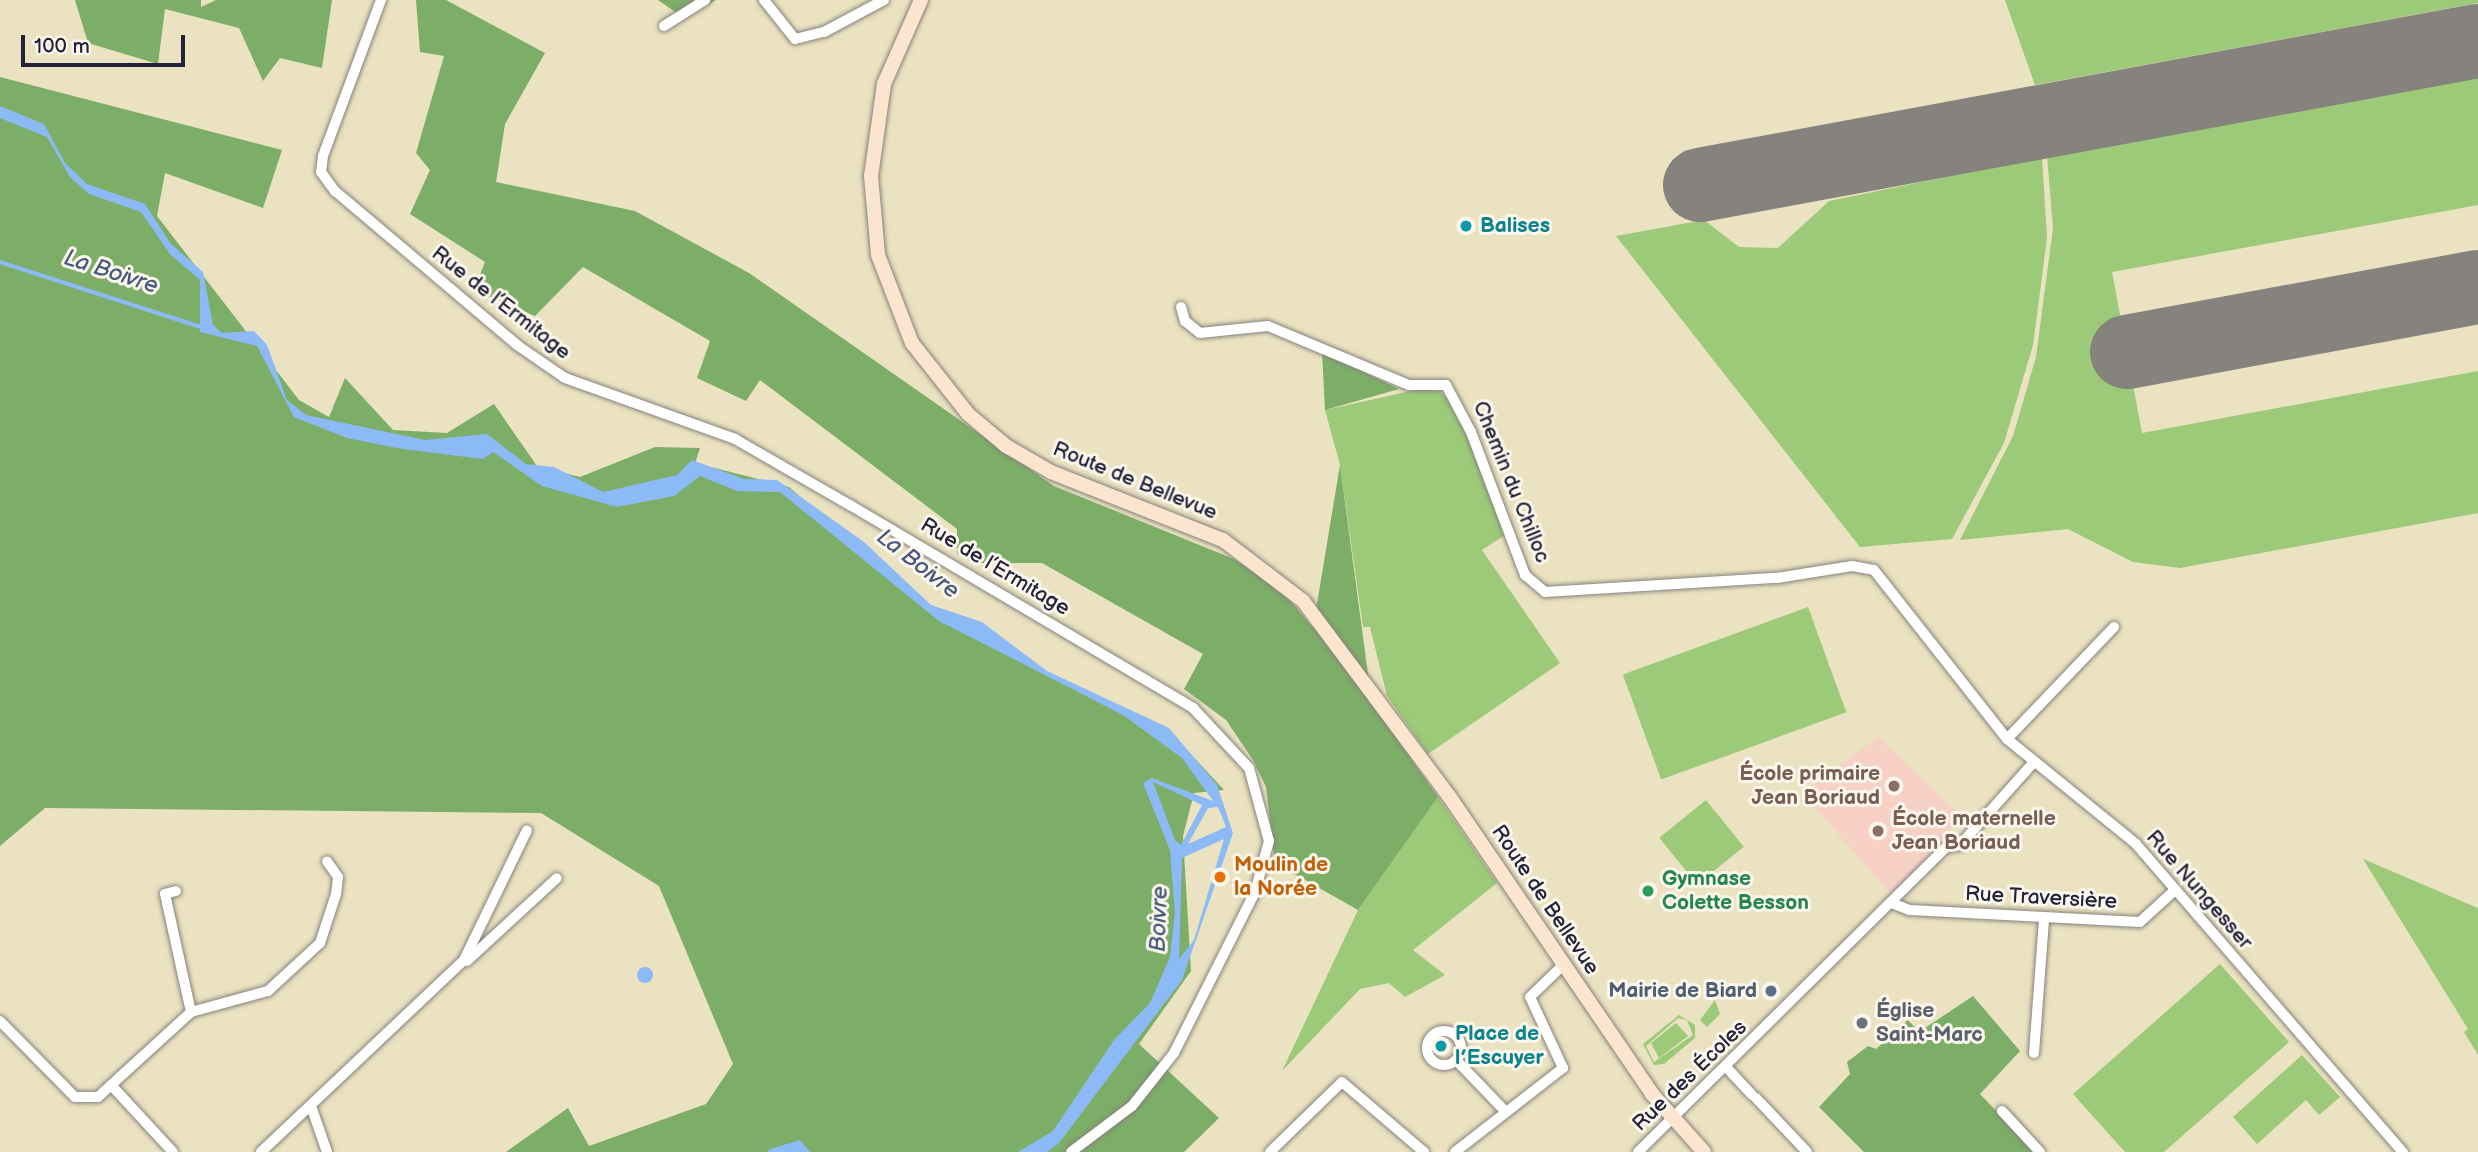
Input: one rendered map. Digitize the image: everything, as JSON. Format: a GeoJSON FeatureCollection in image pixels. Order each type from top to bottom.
{"type":"FeatureCollection","features":[{"type":"Feature","properties":{"kind":"street","name":"Rue de l’Ermitage"},"geometry":{"type":"LineString","coordinates":[[381,0],[323,156],[327,182],[517,345],[565,378],[736,439],[1182,701],[1234,748],[1254,780],[1266,817],[1262,877],[1174,1054],[1132,1106],[1071,1152]]}},
{"type":"Feature","properties":{"kind":"street"},"geometry":{"type":"LineString","coordinates":[[664,26],[705,0]]}},
{"type":"Feature","properties":{"kind":"street"},"geometry":{"type":"LineString","coordinates":[[764,0],[795,39],[824,33],[884,0]]}},
{"type":"Feature","properties":{"kind":"street","name":"Route de Bellevue"},"geometry":{"type":"LineString","coordinates":[[921,0],[884,84],[871,176],[878,255],[912,343],[968,414],[1006,446],[1051,472],[1223,540],[1303,601],[1353,660],[1674,1121],[1704,1152]]}},
{"type":"Feature","properties":{"kind":"street","name":"Chemin du Chilloc"},"geometry":{"type":"LineString","coordinates":[[1181,307],[1185,321],[1200,333],[1268,326],[1409,385],[1446,385],[1471,432],[1525,575],[1545,592],[1777,578],[1852,566],[1874,570]]}},
{"type":"Feature","properties":{"kind":"street","name":"Rue Nungesser"},"geometry":{"type":"LineString","coordinates":[[1874,570],[2007,739],[2033,763],[2136,844],[2403,1152]]}},
{"type":"Feature","properties":{"kind":"street"},"geometry":{"type":"LineString","coordinates":[[2007,739],[2114,627]]}},
{"type":"Feature","properties":{"kind":"street","name":"Rue des Écoles"},"geometry":{"type":"LineString","coordinates":[[1638,1152],[1674,1121],[1894,904],[1946,847],[1960,845],[2033,763]]}},
{"type":"Feature","properties":{"kind":"street"},"geometry":{"type":"LineString","coordinates":[[450,978],[527,830]]}},
{"type":"Feature","properties":{"kind":"street"},"geometry":{"type":"LineString","coordinates":[[0,1021],[75,1097],[92,1099],[112,1086],[191,1012],[261,994],[320,943],[336,894],[338,877],[327,861]]}},
{"type":"Feature","properties":{"kind":"street"},"geometry":{"type":"LineString","coordinates":[[261,1152],[557,878]]}},
{"type":"Feature","properties":{"kind":"street","name":"Rue Traversière"},"geometry":{"type":"LineString","coordinates":[[1894,904],[1910,910],[2140,922],[2175,890]]}},
{"type":"Feature","properties":{"kind":"street"},"geometry":{"type":"LineString","coordinates":[[176,891],[166,894],[191,1012]]}},
{"type":"Feature","properties":{"kind":"street"},"geometry":{"type":"LineString","coordinates":[[2034,1053],[2044,919]]}},
{"type":"Feature","properties":{"kind":"street"},"geometry":{"type":"LineString","coordinates":[[1455,1152],[1563,1068],[1530,996],[1564,964]]}},
{"type":"Feature","properties":{"kind":"street"},"geometry":{"type":"LineString","coordinates":[[1455,1060],[1505,1111]]}},
{"type":"Feature","properties":{"kind":"street"},"geometry":{"type":"LineString","coordinates":[[1727,1068],[1807,1152]]}},
{"type":"Feature","properties":{"kind":"street"},"geometry":{"type":"LineString","coordinates":[[1270,1152],[1342,1082],[1424,1152]]}},
{"type":"Feature","properties":{"kind":"street"},"geometry":{"type":"LineString","coordinates":[[112,1086],[173,1152]]}},
{"type":"Feature","properties":{"kind":"street"},"geometry":{"type":"LineString","coordinates":[[311,1106],[327,1152]]}},
{"type":"Feature","properties":{"kind":"street"},"geometry":{"type":"LineString","coordinates":[[2002,1111],[2040,1152]]}},
{"type":"Feature","properties":{"kind":"shaded area"},"geometry":{"type":"Polygon","coordinates":[[[1878,737],[1962,817],[1892,895],[1802,793],[1878,737]]]}},
{"type":"Feature","properties":{"kind":"green space"},"geometry":{"type":"Polygon","coordinates":[[[75,0],[201,0],[201,7],[216,0],[332,0],[322,68],[280,58],[263,81],[239,28],[165,9],[158,64],[88,43],[75,0]]]}},
{"type":"Feature","properties":{"kind":"green space"},"geometry":{"type":"Polygon","coordinates":[[[416,0],[446,0],[545,53],[505,124],[496,182],[635,211],[749,273],[1054,486],[1234,559],[1284,593],[1313,628],[1340,465],[1372,704],[1438,797],[1358,910],[1275,863],[1266,787],[1253,760],[1226,720],[1184,689],[1203,654],[1042,563],[973,563],[957,554],[957,529],[760,380],[746,401],[697,378],[710,341],[583,267],[535,316],[474,290],[485,262],[410,214],[430,170],[416,153],[444,56],[420,52],[416,0]]]}},
{"type":"Feature","properties":{"kind":"green space"},"geometry":{"type":"Polygon","coordinates":[[[658,0],[716,0],[684,18],[658,0]]]}},
{"type":"Feature","properties":{"kind":"green space"},"geometry":{"type":"Polygon","coordinates":[[[2005,0],[2478,0],[2478,3],[2035,85],[2005,0]]]}},
{"type":"Feature","properties":{"kind":"green space"},"geometry":{"type":"Polygon","coordinates":[[[0,77],[282,150],[263,208],[165,173],[157,216],[299,400],[329,417],[345,378],[393,430],[447,433],[494,404],[537,466],[580,477],[655,447],[700,448],[695,463],[789,487],[939,617],[1175,737],[1224,790],[1194,793],[1183,836],[1191,971],[1139,1044],[1219,1118],[1184,1152],[506,1152],[568,1108],[589,1146],[706,1104],[733,1064],[659,886],[541,813],[45,808],[0,846],[0,77]]]}},
{"type":"Feature","properties":{"kind":"green space"},"geometry":{"type":"Polygon","coordinates":[[[2478,77],[2478,205],[2112,272],[2142,433],[2478,371],[2478,513],[2180,568],[2133,562],[2068,529],[1960,540],[2013,436],[2036,357],[2053,228],[2047,156],[2478,77]]]}},
{"type":"Feature","properties":{"kind":"green space"},"geometry":{"type":"Polygon","coordinates":[[[2042,157],[2047,238],[2033,345],[2004,443],[1952,539],[1860,547],[1616,236],[1704,220],[1739,247],[1778,248],[1829,201],[2042,157]]]}},
{"type":"Feature","properties":{"kind":"green space"},"geometry":{"type":"Polygon","coordinates":[[[1322,352],[1399,389],[1325,410],[1322,352]]]}},
{"type":"Feature","properties":{"kind":"green space"},"geometry":{"type":"Polygon","coordinates":[[[1433,386],[1455,405],[1505,535],[1482,550],[1560,663],[1428,754],[1387,696],[1370,627],[1363,627],[1340,465],[1325,410],[1433,386]]]}},
{"type":"Feature","properties":{"kind":"green space"},"geometry":{"type":"Polygon","coordinates":[[[1808,607],[1846,712],[1661,780],[1623,674],[1808,607]]]}},
{"type":"Feature","properties":{"kind":"green space"},"geometry":{"type":"Polygon","coordinates":[[[1438,797],[1497,883],[1413,950],[1445,975],[1405,997],[1389,983],[1360,989],[1282,1071],[1358,910],[1438,797]]]}},
{"type":"Feature","properties":{"kind":"green space"},"geometry":{"type":"Polygon","coordinates":[[[1706,800],[1744,847],[1697,884],[1659,838],[1706,800]]]}},
{"type":"Feature","properties":{"kind":"green space"},"geometry":{"type":"Polygon","coordinates":[[[2363,859],[2478,908],[2478,1055],[2464,1032],[2468,1029],[2363,859]]]}},
{"type":"Feature","properties":{"kind":"green space"},"geometry":{"type":"Polygon","coordinates":[[[2220,964],[2289,1042],[2164,1152],[2125,1152],[2073,1094],[2220,964]]]}},
{"type":"Feature","properties":{"kind":"green space"},"geometry":{"type":"Polygon","coordinates":[[[1973,996],[2020,1051],[1980,1094],[2035,1152],[1864,1152],[1819,1107],[1850,1074],[1847,1062],[1868,1046],[1876,1049],[1908,1020],[1919,1032],[1973,996]]]}},
{"type":"Feature","properties":{"kind":"green space"},"geometry":{"type":"Polygon","coordinates":[[[1715,1000],[1720,1014],[1707,1027],[1700,1020],[1715,1000]]]}},
{"type":"Feature","properties":{"kind":"green space"},"geometry":{"type":"Polygon","coordinates":[[[1679,1015],[1695,1025],[1695,1038],[1664,1064],[1654,1065],[1643,1044],[1679,1015]],[[1678,1018],[1646,1046],[1654,1062],[1693,1035],[1687,1020],[1678,1018]]]}},
{"type":"Feature","properties":{"kind":"green space"},"geometry":{"type":"Polygon","coordinates":[[[1676,1023],[1688,1036],[1659,1058],[1651,1043],[1676,1023]]]}},
{"type":"Feature","properties":{"kind":"green space"},"geometry":{"type":"Polygon","coordinates":[[[2302,1055],[2340,1097],[2319,1115],[2306,1100],[2257,1144],[2233,1117],[2302,1055]]]}},
{"type":"Feature","properties":{"kind":"water"},"geometry":{"type":"Polygon","coordinates":[[[0,106],[44,124],[65,163],[87,184],[145,204],[171,244],[203,272],[213,325],[222,333],[254,331],[267,345],[287,400],[306,415],[425,440],[487,434],[526,464],[554,467],[603,492],[677,475],[692,460],[744,479],[777,480],[864,542],[931,605],[982,622],[1047,671],[1169,728],[1217,785],[1233,833],[1182,980],[1059,1143],[1047,1152],[1018,1152],[1053,1131],[1114,1040],[1150,1003],[1170,957],[1175,913],[1170,850],[1143,783],[1152,778],[1213,801],[1182,758],[1123,715],[939,621],[780,492],[737,491],[700,476],[674,496],[617,507],[542,486],[493,452],[483,459],[402,449],[347,438],[294,417],[257,346],[200,332],[200,280],[170,254],[141,212],[89,194],[70,177],[47,137],[0,118],[0,106]],[[1153,782],[1175,840],[1181,845],[1202,805],[1153,782]],[[1218,807],[1208,808],[1188,844],[1226,827],[1218,807]],[[1224,839],[1182,858],[1179,959],[1194,940],[1224,839]]]}},
{"type":"Feature","properties":{"kind":"water"},"geometry":{"type":"Polygon","coordinates":[[[642,967],[648,967],[653,975],[651,981],[642,983],[637,978],[637,972],[642,967]]]}},
{"type":"Feature","properties":{"kind":"water"},"geometry":{"type":"Polygon","coordinates":[[[800,1140],[810,1152],[767,1152],[770,1149],[800,1140]]]}},
{"type":"Feature","properties":{"kind":"waterway","name":"La Boivre"},"geometry":{"type":"LineString","coordinates":[[0,262],[201,327]]}},
{"type":"Feature","properties":{"kind":"runway"},"geometry":{"type":"LineString","coordinates":[[1700,185],[2478,41]]}},
{"type":"Feature","properties":{"kind":"runway"},"geometry":{"type":"LineString","coordinates":[[2127,352],[2478,287]]}},
{"type":"Feature","properties":{"kind":"place","name":"Balises"},"geometry":{"type":"Point","coordinates":[1466,226]}},
{"type":"Feature","properties":{"kind":"place","name":"École primaire Jean Boriaud"},"geometry":{"type":"Point","coordinates":[1894,786]}},
{"type":"Feature","properties":{"kind":"place","name":"École maternelle Jean Boriaud"},"geometry":{"type":"Point","coordinates":[1878,831]}},
{"type":"Feature","properties":{"kind":"place","name":"Moulin de la Norée"},"geometry":{"type":"Point","coordinates":[1220,877]}},
{"type":"Feature","properties":{"kind":"place","name":"Gymnase Colette Besson"},"geometry":{"type":"Point","coordinates":[1648,891]}},
{"type":"Feature","properties":{"kind":"place","name":"Mairie de Biard"},"geometry":{"type":"Point","coordinates":[1771,991]}},
{"type":"Feature","properties":{"kind":"place","name":"Église Saint-Marc"},"geometry":{"type":"Point","coordinates":[1862,1023]}},
{"type":"Feature","properties":{"kind":"place","name":"Place de l’Escuyer"},"geometry":{"type":"Point","coordinates":[1441,1046]}},
{"type":"Feature","properties":{"kind":"water label","name":"Boivre"},"geometry":{"type":"Point","coordinates":[1159,919]}}]}
